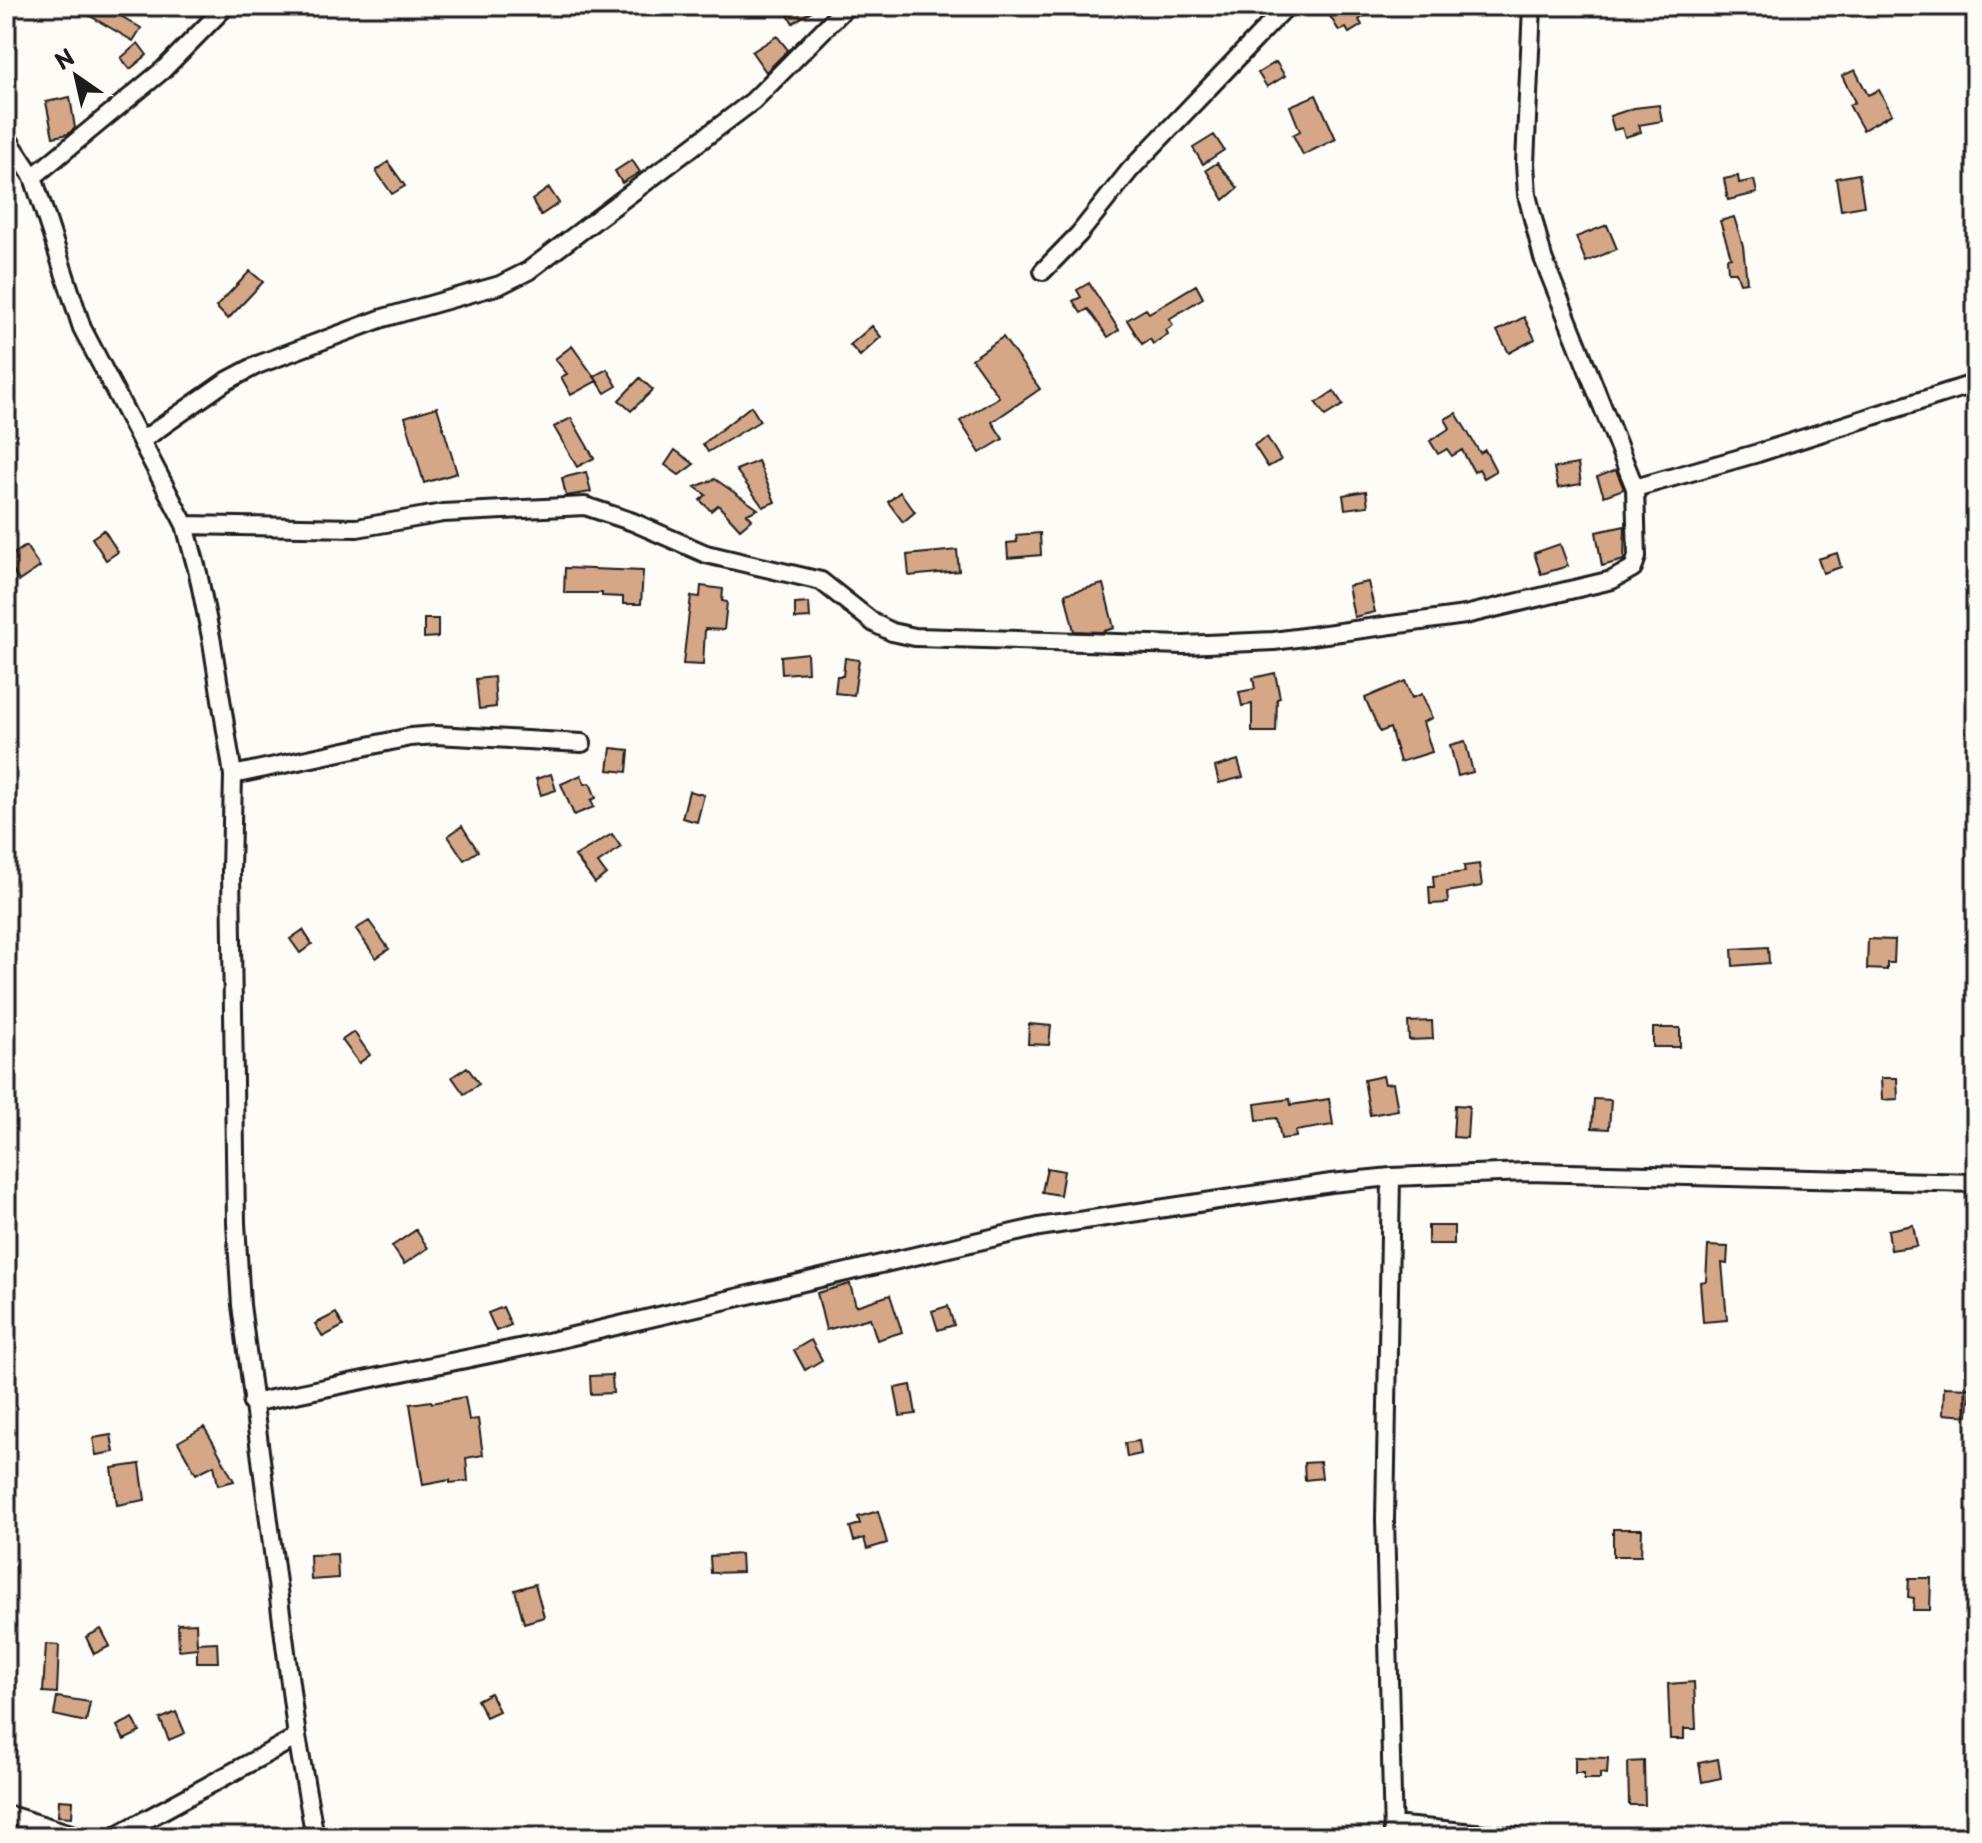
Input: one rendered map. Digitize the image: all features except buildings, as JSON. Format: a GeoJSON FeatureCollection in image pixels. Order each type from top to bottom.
{"type":"FeatureCollection","features":[{"type":"Feature","properties":{"kind":"street"},"geometry":{"type":"LineString","coordinates":[[33,177],[163,70],[226,6]]}},
{"type":"Feature","properties":{"kind":"street"},"geometry":{"type":"LineString","coordinates":[[141,441],[225,382],[257,365],[383,318],[500,285],[528,271],[753,101],[847,6]]}},
{"type":"Feature","properties":{"kind":"street"},"geometry":{"type":"LineString","coordinates":[[1043,271],[1079,234],[1130,170],[1287,6]]}},
{"type":"Feature","properties":{"kind":"street"},"geometry":{"type":"LineString","coordinates":[[185,525],[357,528],[443,513],[585,506],[623,518],[706,554],[821,581],[859,613],[892,632],[915,637],[1184,645],[1274,641],[1465,615],[1604,583],[1633,568],[1637,557],[1635,488],[1543,258],[1527,195],[1525,163],[1532,6]]}},
{"type":"Feature","properties":{"kind":"street"},"geometry":{"type":"LineString","coordinates":[[6,136],[33,177],[82,328],[185,525],[209,628],[233,775],[231,871],[236,1223],[241,1305],[297,1737],[315,1837]]}},
{"type":"Feature","properties":{"kind":"street"},"geometry":{"type":"LineString","coordinates":[[1635,488],[1758,453],[1976,383]]}},
{"type":"Feature","properties":{"kind":"street"},"geometry":{"type":"LineString","coordinates":[[233,775],[410,737],[436,735],[582,743]]}},
{"type":"Feature","properties":{"kind":"street"},"geometry":{"type":"LineString","coordinates":[[252,1403],[543,1343],[1039,1227],[1331,1183],[1391,1177],[1528,1172],[1976,1183]]}},
{"type":"Feature","properties":{"kind":"street"},"geometry":{"type":"LineString","coordinates":[[1391,1177],[1385,1519],[1393,1831],[1515,1837]]}},
{"type":"Feature","properties":{"kind":"street"},"geometry":{"type":"LineString","coordinates":[[114,1837],[297,1737]]}},
{"type":"Feature","properties":{"kind":"street"},"geometry":{"type":"LineString","coordinates":[[6,1814],[81,1837]]}}]}
